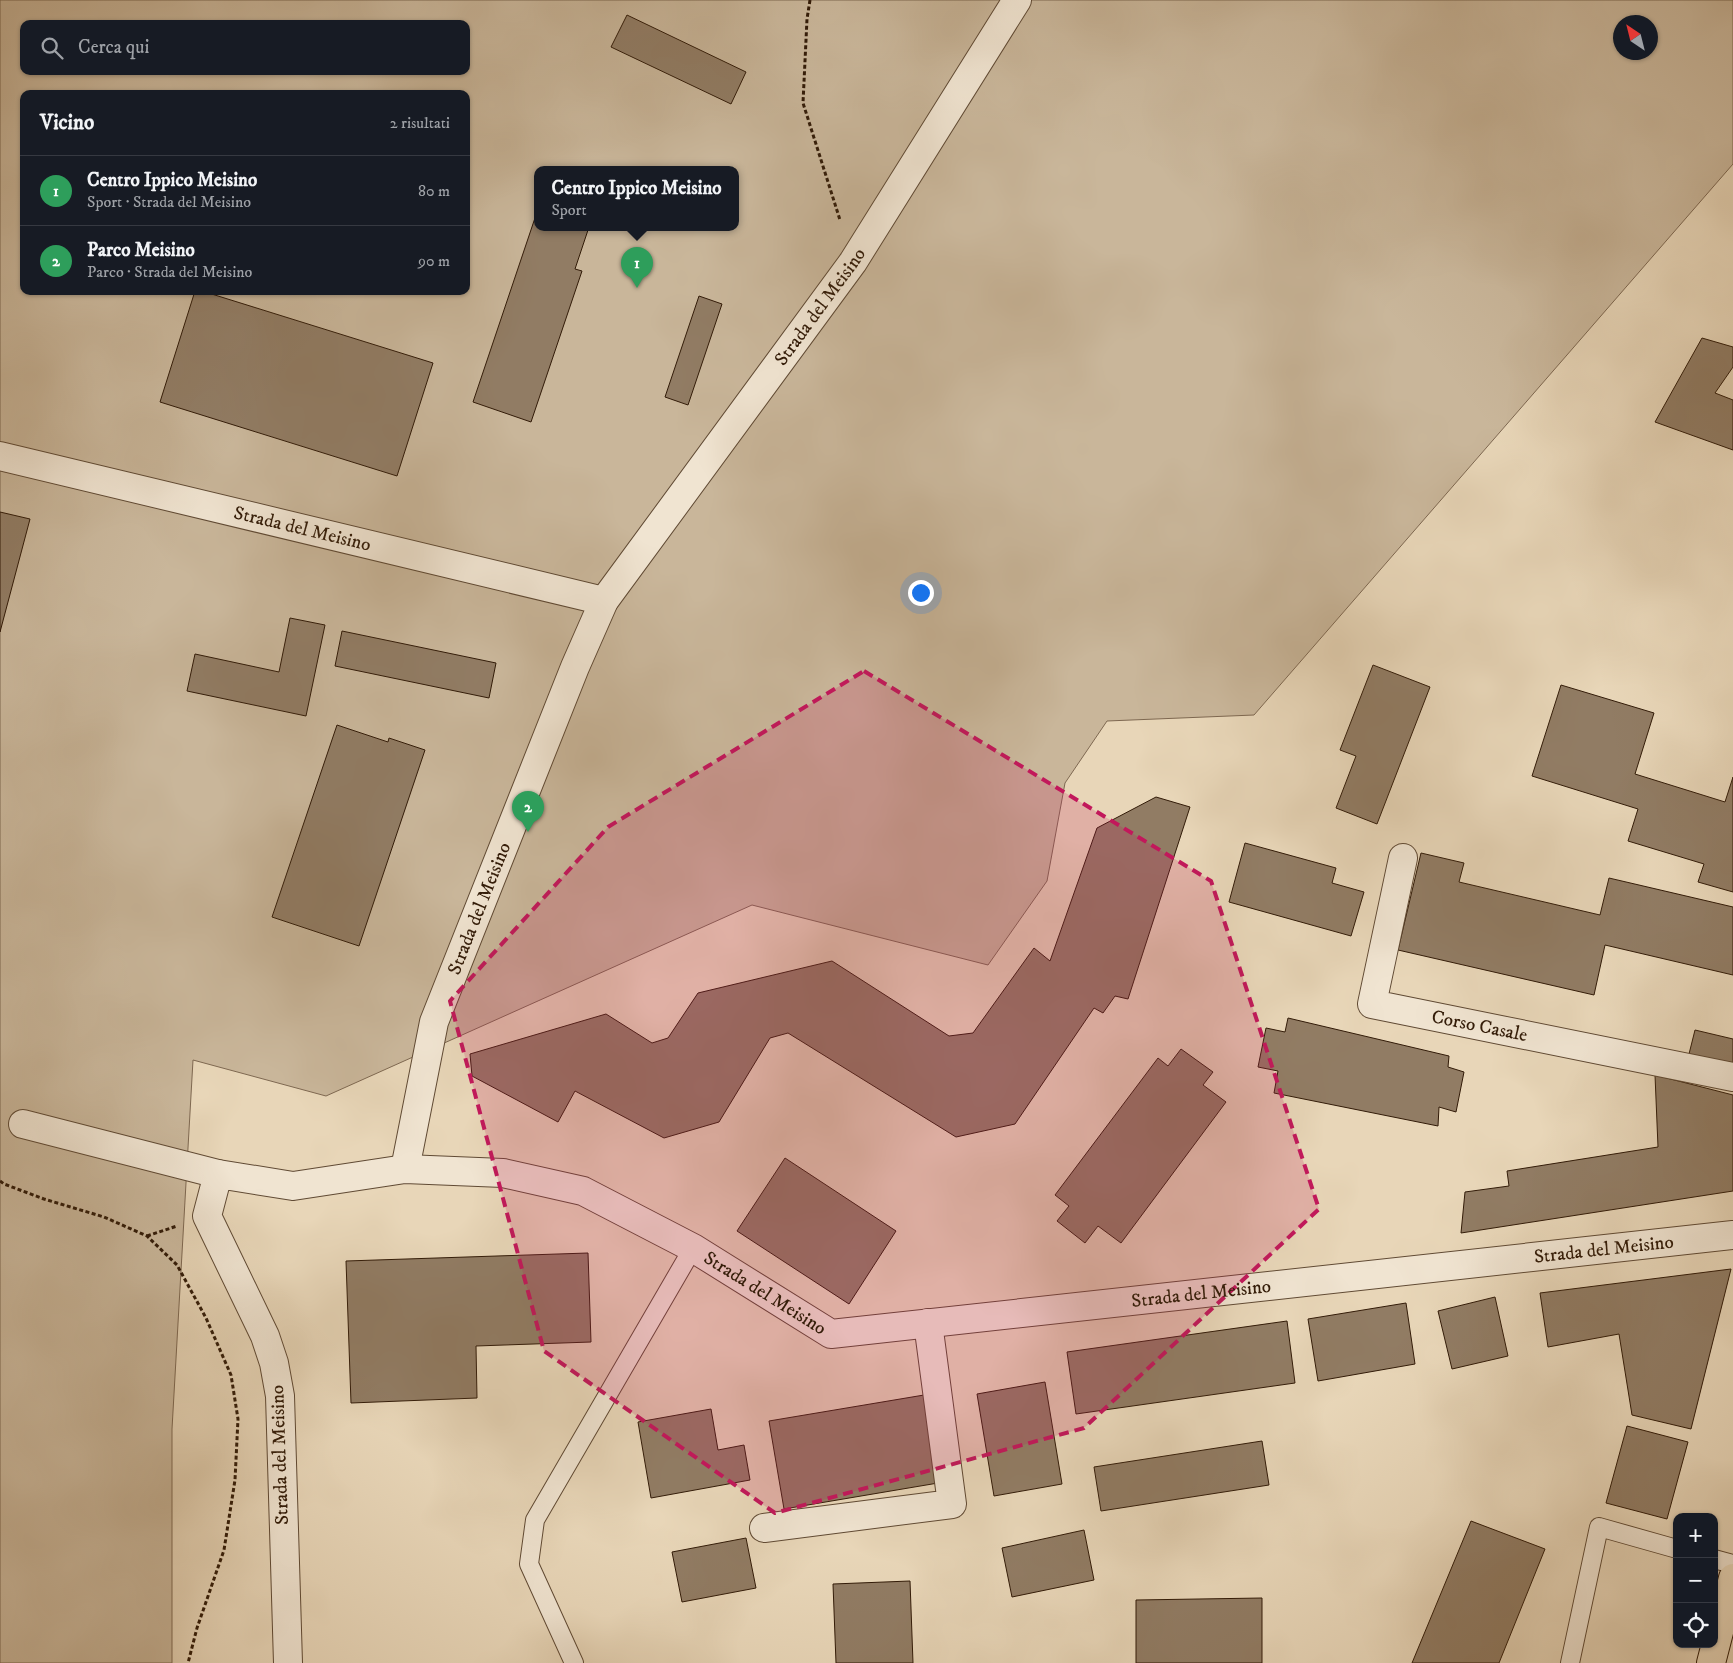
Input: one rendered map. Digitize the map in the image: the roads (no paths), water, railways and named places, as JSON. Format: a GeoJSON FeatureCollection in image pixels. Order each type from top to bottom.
{"type":"FeatureCollection","features":[{"type":"Feature","properties":{"kind":"main road"},"geometry":{"type":"LineString","coordinates":[[1711,1663],[1733,1578]]}},
{"type":"Feature","properties":{"kind":"street","name":"Strada del Meisino"},"geometry":{"type":"LineString","coordinates":[[405,1169],[434,1022],[574,667],[604,600],[853,262],[1017,0]]}},
{"type":"Feature","properties":{"kind":"street","name":"Strada del Meisino"},"geometry":{"type":"LineString","coordinates":[[0,456],[604,600]]}},
{"type":"Feature","properties":{"kind":"street","name":"Corso Casale"},"geometry":{"type":"LineString","coordinates":[[1403,858],[1372,1004],[1733,1077]]}},
{"type":"Feature","properties":{"kind":"street","name":"Strada del Meisino"},"geometry":{"type":"LineString","coordinates":[[23,1124],[218,1174],[293,1186],[405,1169],[503,1173],[583,1191],[693,1248],[831,1334],[1733,1236]]}},
{"type":"Feature","properties":{"kind":"street","name":"Strada del Meisino"},"geometry":{"type":"LineString","coordinates":[[218,1174],[207,1216],[265,1336],[274,1363],[280,1396],[288,1663]]}},
{"type":"Feature","properties":{"kind":"street"},"geometry":{"type":"LineString","coordinates":[[764,1528],[952,1504],[928,1323]]}},
{"type":"Feature","properties":{"kind":"lane","name":"Strada del Meisino"},"geometry":{"type":"LineString","coordinates":[[574,1663],[529,1564],[535,1520],[693,1248]]}},
{"type":"Feature","properties":{"kind":"lane"},"geometry":{"type":"LineString","coordinates":[[1570,1663],[1599,1527],[1673,1547]]}},
{"type":"Feature","properties":{"kind":"lane"},"geometry":{"type":"LineString","coordinates":[[1718,1560],[1733,1564]]}},
{"type":"Feature","properties":{"kind":"place","name":"Centro Ippico Meisino"},"geometry":{"type":"Point","coordinates":[637,288]}},
{"type":"Feature","properties":{"kind":"place","name":"Parco Meisino"},"geometry":{"type":"Point","coordinates":[528,832]}}]}
